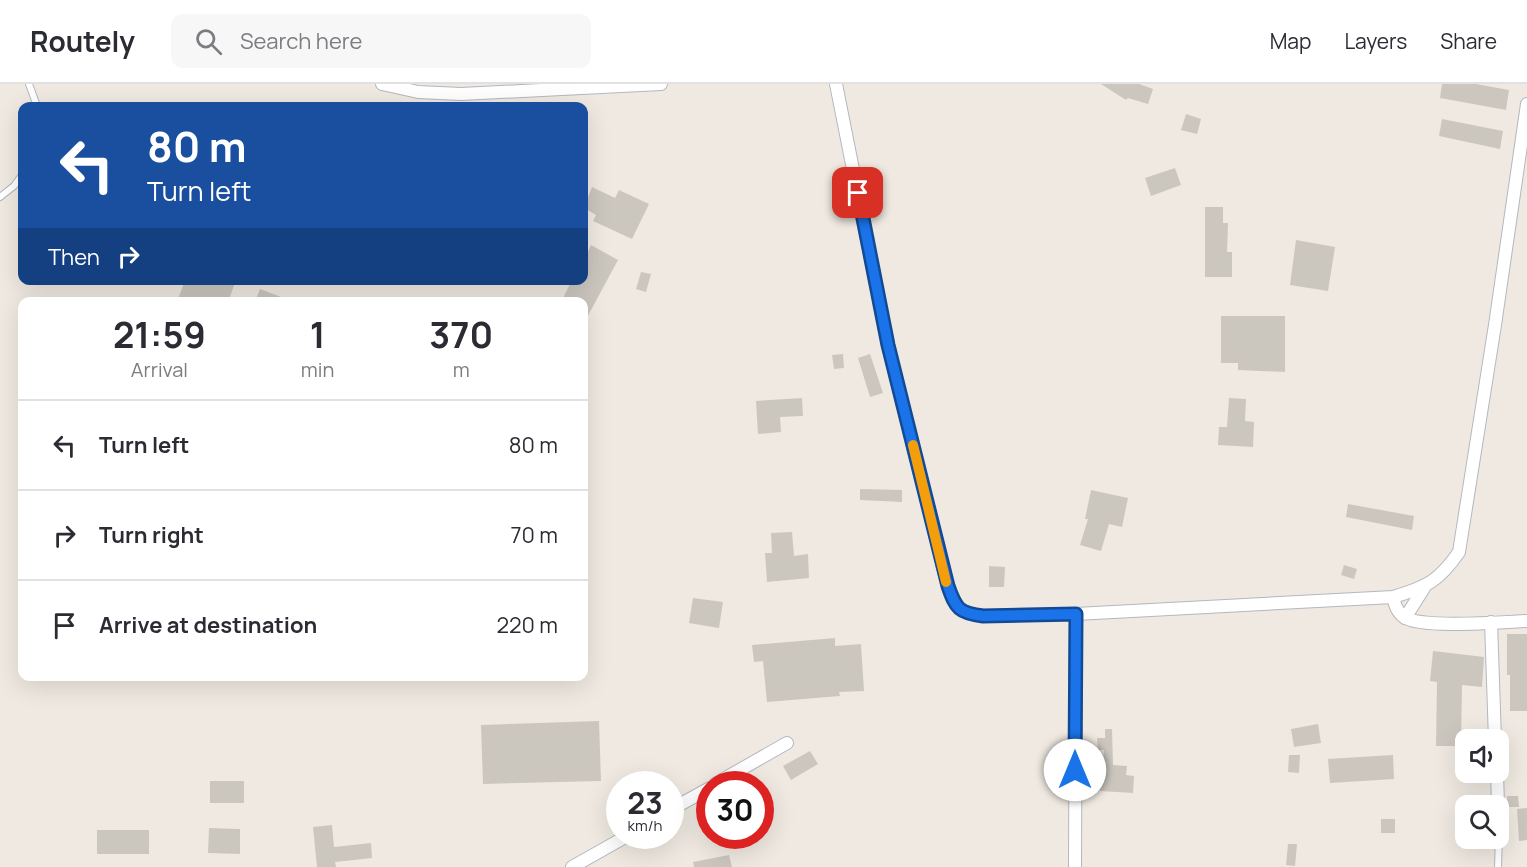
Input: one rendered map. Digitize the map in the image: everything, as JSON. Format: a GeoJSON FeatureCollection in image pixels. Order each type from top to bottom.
{"type":"FeatureCollection","features":[{"type":"Feature","properties":{"kind":"street"},"geometry":{"type":"LineString","coordinates":[[381,84],[393,88],[440,94],[550,87],[661,84]]}},
{"type":"Feature","properties":{"kind":"street"},"geometry":{"type":"LineString","coordinates":[[836,84],[888,345],[948,586],[955,605],[969,614],[983,616],[1076,614],[1393,597],[1424,588]]}},
{"type":"Feature","properties":{"kind":"street"},"geometry":{"type":"LineString","coordinates":[[1405,618],[1424,588],[1447,570],[1459,552],[1497,314],[1527,104]]}},
{"type":"Feature","properties":{"kind":"street"},"geometry":{"type":"LineString","coordinates":[[1393,597],[1396,608],[1405,618],[1422,622],[1527,621]]}},
{"type":"Feature","properties":{"kind":"street"},"geometry":{"type":"LineString","coordinates":[[1075,867],[1076,614]]}},
{"type":"Feature","properties":{"kind":"street"},"geometry":{"type":"LineString","coordinates":[[1491,622],[1496,729]]}},
{"type":"Feature","properties":{"kind":"street"},"geometry":{"type":"LineString","coordinates":[[738,771],[787,743]]}},
{"type":"Feature","properties":{"kind":"street"},"geometry":{"type":"LineString","coordinates":[[572,867],[606,848]]}},
{"type":"Feature","properties":{"kind":"lane"},"geometry":{"type":"LineString","coordinates":[[29,84],[36,102]]}},
{"type":"Feature","properties":{"kind":"lane"},"geometry":{"type":"LineString","coordinates":[[0,197],[18,180]]}},
{"type":"Feature","properties":{"kind":"lane"},"geometry":{"type":"LineString","coordinates":[[1498,867],[1499,849]]}},
{"type":"Feature","properties":{"kind":"building"},"geometry":{"type":"Polygon","coordinates":[[[1101,84],[1139,84],[1153,89],[1148,104],[1128,98],[1126,100],[1101,84]]]}},
{"type":"Feature","properties":{"kind":"building"},"geometry":{"type":"Polygon","coordinates":[[[1442,84],[1476,84],[1509,90],[1506,110],[1440,98],[1442,84]]]}},
{"type":"Feature","properties":{"kind":"building"},"geometry":{"type":"Polygon","coordinates":[[[1186,114],[1201,119],[1197,134],[1181,130],[1186,114]]]}},
{"type":"Feature","properties":{"kind":"building"},"geometry":{"type":"Polygon","coordinates":[[[1442,119],[1503,131],[1500,149],[1439,136],[1442,119]]]}},
{"type":"Feature","properties":{"kind":"building"},"geometry":{"type":"Polygon","coordinates":[[[1175,168],[1181,185],[1151,196],[1145,178],[1175,168]]]}},
{"type":"Feature","properties":{"kind":"building"},"geometry":{"type":"Polygon","coordinates":[[[592,187],[615,198],[619,190],[649,204],[632,239],[593,221],[596,215],[588,210],[588,198],[592,187]]]}},
{"type":"Feature","properties":{"kind":"building"},"geometry":{"type":"Polygon","coordinates":[[[1205,207],[1223,207],[1223,223],[1228,223],[1227,252],[1232,252],[1232,277],[1205,277],[1205,207]]]}},
{"type":"Feature","properties":{"kind":"building"},"geometry":{"type":"Polygon","coordinates":[[[1296,240],[1335,247],[1328,291],[1290,285],[1296,240]]]}},
{"type":"Feature","properties":{"kind":"building"},"geometry":{"type":"Polygon","coordinates":[[[591,245],[618,260],[588,316],[588,297],[564,297],[570,285],[588,285],[588,251],[591,245]]]}},
{"type":"Feature","properties":{"kind":"building"},"geometry":{"type":"Polygon","coordinates":[[[641,272],[651,274],[646,292],[636,289],[641,272]]]}},
{"type":"Feature","properties":{"kind":"building"},"geometry":{"type":"Polygon","coordinates":[[[183,285],[234,285],[230,297],[179,297],[183,285]]]}},
{"type":"Feature","properties":{"kind":"building"},"geometry":{"type":"Polygon","coordinates":[[[260,289],[281,297],[257,297],[260,289]]]}},
{"type":"Feature","properties":{"kind":"building"},"geometry":{"type":"Polygon","coordinates":[[[1221,316],[1285,316],[1285,372],[1238,370],[1238,363],[1221,363],[1221,316]]]}},
{"type":"Feature","properties":{"kind":"building"},"geometry":{"type":"Polygon","coordinates":[[[843,354],[844,368],[834,369],[832,355],[843,354]]]}},
{"type":"Feature","properties":{"kind":"building"},"geometry":{"type":"Polygon","coordinates":[[[870,354],[883,393],[870,397],[858,358],[870,354]]]}},
{"type":"Feature","properties":{"kind":"building"},"geometry":{"type":"Polygon","coordinates":[[[802,398],[803,416],[780,417],[781,432],[758,434],[756,401],[802,398]]]}},
{"type":"Feature","properties":{"kind":"building"},"geometry":{"type":"Polygon","coordinates":[[[1229,398],[1246,399],[1245,421],[1254,422],[1253,447],[1218,445],[1219,427],[1227,427],[1229,398]]]}},
{"type":"Feature","properties":{"kind":"building"},"geometry":{"type":"Polygon","coordinates":[[[860,489],[902,490],[902,502],[860,500],[860,489]]]}},
{"type":"Feature","properties":{"kind":"building"},"geometry":{"type":"Polygon","coordinates":[[[1091,490],[1128,498],[1122,527],[1109,524],[1101,551],[1080,545],[1088,519],[1085,519],[1091,490]]]}},
{"type":"Feature","properties":{"kind":"building"},"geometry":{"type":"Polygon","coordinates":[[[1348,504],[1414,516],[1412,530],[1346,517],[1348,504]]]}},
{"type":"Feature","properties":{"kind":"building"},"geometry":{"type":"Polygon","coordinates":[[[792,532],[794,556],[808,554],[809,578],[767,582],[765,553],[772,553],[771,533],[792,532]]]}},
{"type":"Feature","properties":{"kind":"building"},"geometry":{"type":"Polygon","coordinates":[[[1344,565],[1357,569],[1354,579],[1341,575],[1344,565]]]}},
{"type":"Feature","properties":{"kind":"building"},"geometry":{"type":"Polygon","coordinates":[[[989,566],[1005,567],[1004,587],[989,587],[989,566]]]}},
{"type":"Feature","properties":{"kind":"building"},"geometry":{"type":"Polygon","coordinates":[[[693,598],[723,602],[719,628],[689,623],[693,598]]]}},
{"type":"Feature","properties":{"kind":"building"},"geometry":{"type":"Polygon","coordinates":[[[1507,634],[1527,634],[1527,711],[1510,711],[1507,634]]]}},
{"type":"Feature","properties":{"kind":"building"},"geometry":{"type":"Polygon","coordinates":[[[835,638],[835,646],[861,644],[864,691],[839,692],[840,696],[767,702],[763,661],[754,662],[752,645],[835,638]]]}},
{"type":"Feature","properties":{"kind":"building"},"geometry":{"type":"Polygon","coordinates":[[[1433,651],[1484,657],[1482,687],[1462,685],[1461,729],[1455,729],[1455,746],[1436,746],[1437,682],[1430,681],[1433,651]]]}},
{"type":"Feature","properties":{"kind":"building"},"geometry":{"type":"Polygon","coordinates":[[[599,721],[601,781],[483,784],[481,725],[599,721]]]}},
{"type":"Feature","properties":{"kind":"building"},"geometry":{"type":"Polygon","coordinates":[[[1318,724],[1321,743],[1294,747],[1291,729],[1318,724]]]}},
{"type":"Feature","properties":{"kind":"building"},"geometry":{"type":"Polygon","coordinates":[[[1105,729],[1112,729],[1113,765],[1127,766],[1126,775],[1134,776],[1133,793],[1100,791],[1104,750],[1098,750],[1097,738],[1105,738],[1105,729]]]}},
{"type":"Feature","properties":{"kind":"building"},"geometry":{"type":"Polygon","coordinates":[[[810,751],[818,764],[791,780],[783,766],[810,751]]]}},
{"type":"Feature","properties":{"kind":"building"},"geometry":{"type":"Polygon","coordinates":[[[1289,755],[1300,755],[1299,773],[1288,772],[1289,755]]]}},
{"type":"Feature","properties":{"kind":"building"},"geometry":{"type":"Polygon","coordinates":[[[1393,755],[1394,779],[1330,783],[1328,759],[1393,755]]]}},
{"type":"Feature","properties":{"kind":"building"},"geometry":{"type":"Polygon","coordinates":[[[210,781],[244,781],[244,803],[210,803],[210,781]]]}},
{"type":"Feature","properties":{"kind":"building"},"geometry":{"type":"Polygon","coordinates":[[[1509,796],[1518,796],[1519,807],[1509,807],[1509,796]]]}},
{"type":"Feature","properties":{"kind":"building"},"geometry":{"type":"Polygon","coordinates":[[[1527,808],[1527,840],[1519,841],[1517,809],[1527,808]]]}},
{"type":"Feature","properties":{"kind":"building"},"geometry":{"type":"Polygon","coordinates":[[[1381,819],[1395,819],[1395,833],[1381,833],[1381,819]]]}},
{"type":"Feature","properties":{"kind":"building"},"geometry":{"type":"Polygon","coordinates":[[[332,825],[334,847],[371,843],[372,858],[335,862],[336,867],[317,867],[313,827],[332,825]]]}},
{"type":"Feature","properties":{"kind":"building"},"geometry":{"type":"Polygon","coordinates":[[[209,828],[240,829],[240,854],[208,853],[209,828]]]}},
{"type":"Feature","properties":{"kind":"building"},"geometry":{"type":"Polygon","coordinates":[[[97,830],[149,830],[149,854],[97,854],[97,830]]]}},
{"type":"Feature","properties":{"kind":"building"},"geometry":{"type":"Polygon","coordinates":[[[1288,844],[1297,844],[1295,866],[1286,865],[1288,844]]]}},
{"type":"Feature","properties":{"kind":"building"},"geometry":{"type":"Polygon","coordinates":[[[729,855],[732,867],[694,867],[693,862],[729,855]]]}},
{"type":"Feature","properties":{"kind":"slow traffic"},"geometry":{"type":"LineString","coordinates":[[913,445],[946,582]]}},
{"type":"Feature","properties":{"kind":"route"},"geometry":{"type":"LineString","coordinates":[[858,193],[888,345],[948,586],[955,605],[969,614],[983,616],[1076,614],[1075,770]]}}]}
